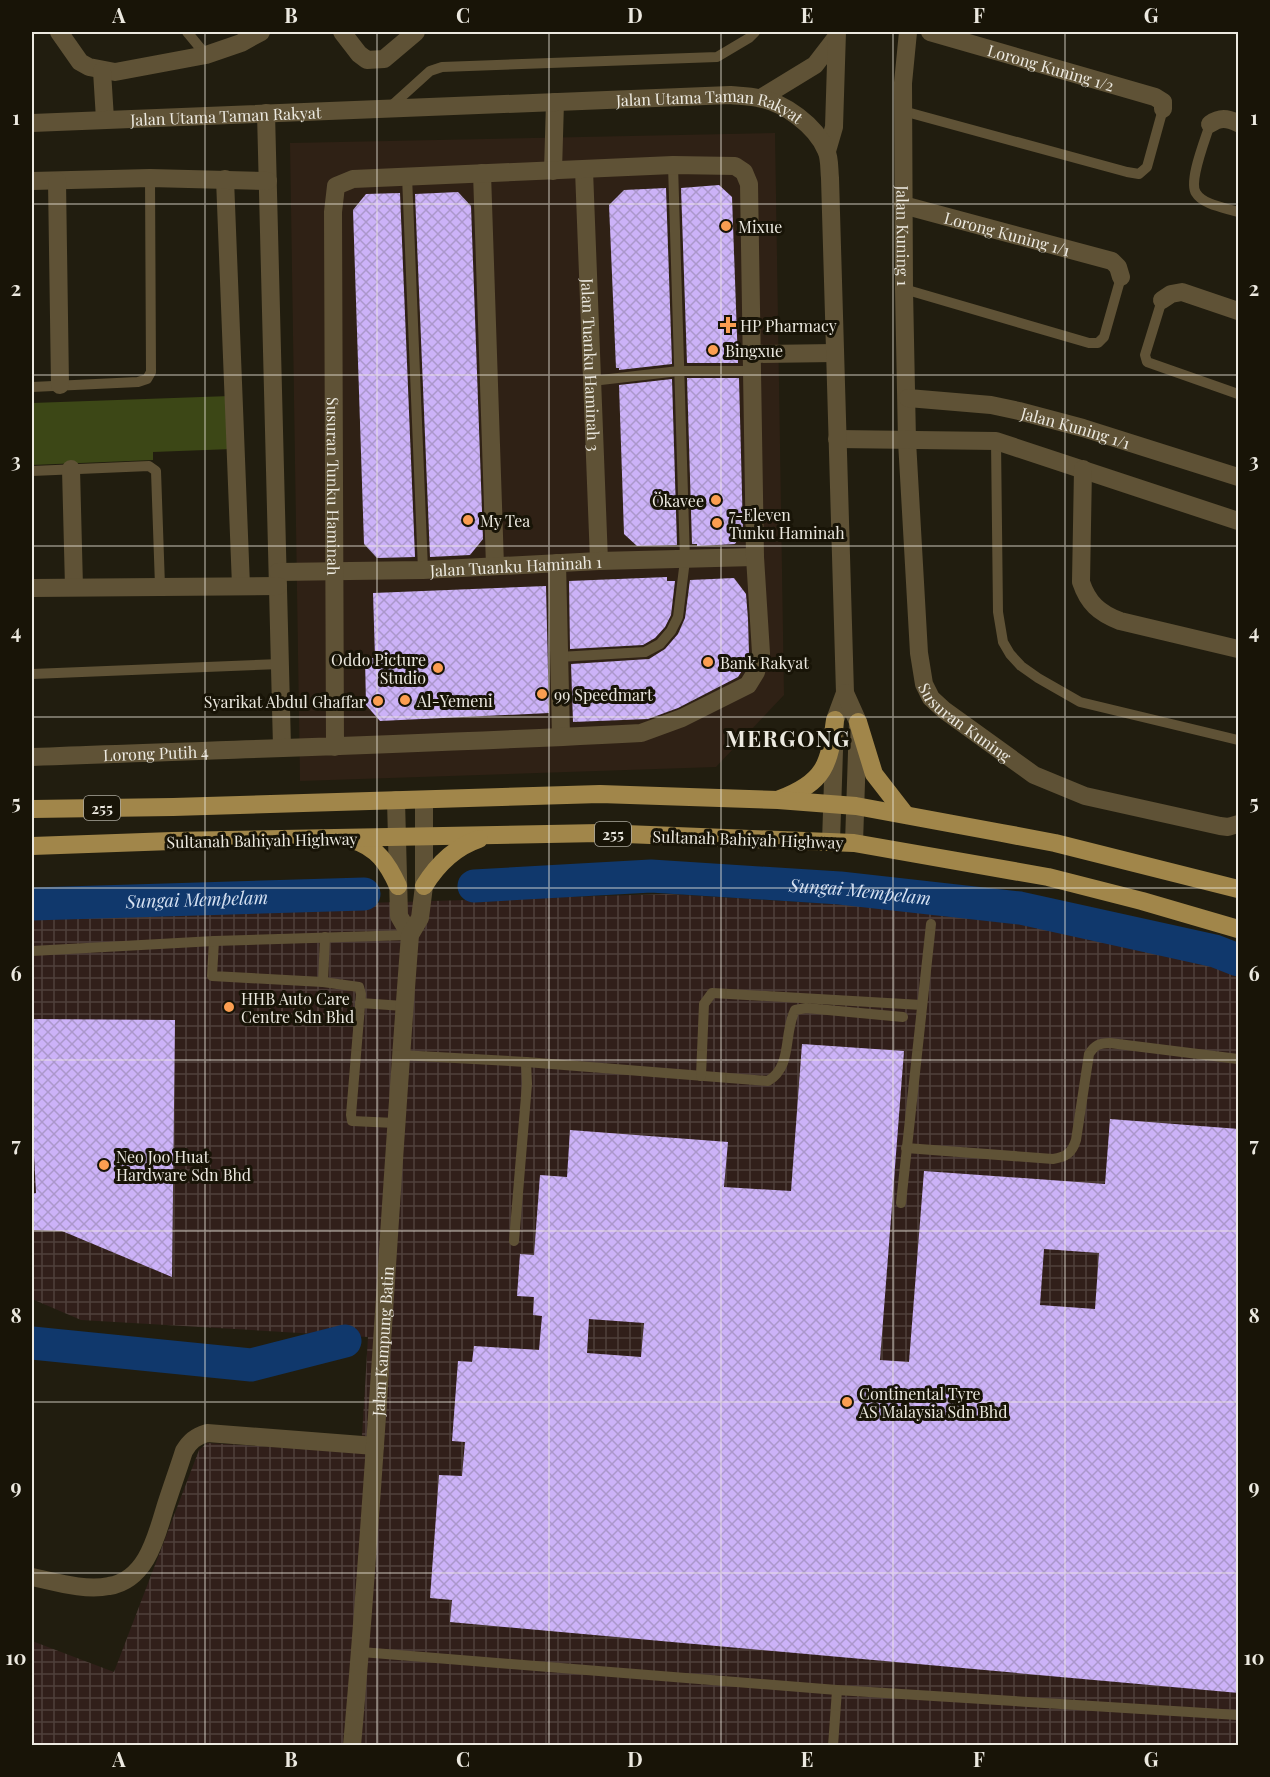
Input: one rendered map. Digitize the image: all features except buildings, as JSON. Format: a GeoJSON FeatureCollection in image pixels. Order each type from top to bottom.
{"type":"FeatureCollection","features":[{"type":"Feature","properties":{"kind":"main road"},"geometry":{"type":"LineString","coordinates":[[778,800],[798,792],[816,779],[828,762],[835,720]]}},
{"type":"Feature","properties":{"kind":"main road"},"geometry":{"type":"LineString","coordinates":[[858,722],[874,774],[905,814]]}},
{"type":"Feature","properties":{"kind":"main road","name":"Sultanah Bahiyah Highway"},"geometry":{"type":"LineString","coordinates":[[32,809],[600,794],[778,800],[856,806],[905,814],[1055,843],[1239,889]]}},
{"type":"Feature","properties":{"kind":"main road","name":"Sultanah Bahiyah Highway"},"geometry":{"type":"LineString","coordinates":[[32,846],[600,833],[854,843],[1048,877],[1239,929]]}},
{"type":"Feature","properties":{"kind":"main road"},"geometry":{"type":"LineString","coordinates":[[424,886],[448,856],[461,847],[489,836]]}},
{"type":"Feature","properties":{"kind":"main road"},"geometry":{"type":"LineString","coordinates":[[342,838],[362,842],[379,854],[387,863],[398,886]]}},
{"type":"Feature","properties":{"kind":"street"},"geometry":{"type":"LineString","coordinates":[[58,32],[80,62],[102,71],[127,71],[206,55],[242,43],[261,32]]}},
{"type":"Feature","properties":{"kind":"street"},"geometry":{"type":"LineString","coordinates":[[342,32],[359,54],[367,60],[384,58],[416,32]]}},
{"type":"Feature","properties":{"kind":"street","name":"Jalan Kuning 1"},"geometry":{"type":"LineString","coordinates":[[907,441],[903,111],[908,32]]}},
{"type":"Feature","properties":{"kind":"street","name":"Lorong Kuning 1/2"},"geometry":{"type":"LineString","coordinates":[[930,32],[1155,97],[1163,102],[1163,110]]}},
{"type":"Feature","properties":{"kind":"street"},"geometry":{"type":"LineString","coordinates":[[761,98],[815,65],[836,35]]}},
{"type":"Feature","properties":{"kind":"street"},"geometry":{"type":"LineString","coordinates":[[827,151],[834,127],[836,35]]}},
{"type":"Feature","properties":{"kind":"street"},"geometry":{"type":"LineString","coordinates":[[102,71],[105,119]]}},
{"type":"Feature","properties":{"kind":"street","name":"Jalan Utama Taman Rakyat"},"geometry":{"type":"LineString","coordinates":[[32,123],[730,95],[761,98],[786,109],[805,121],[827,151],[830,177],[845,693],[835,720],[831,842]]}},
{"type":"Feature","properties":{"kind":"street"},"geometry":{"type":"LineString","coordinates":[[553,171],[555,102]]}},
{"type":"Feature","properties":{"kind":"street"},"geometry":{"type":"LineString","coordinates":[[266,113],[282,747]]}},
{"type":"Feature","properties":{"kind":"street"},"geometry":{"type":"LineString","coordinates":[[1210,124],[1217,119],[1227,118],[1239,123]]}},
{"type":"Feature","properties":{"kind":"street","name":"Susuran Tunku Haminah"},"geometry":{"type":"LineString","coordinates":[[335,747],[333,212],[336,186],[353,179],[407,176],[672,165],[735,166],[744,172],[749,184],[753,363]]}},
{"type":"Feature","properties":{"kind":"street","name":"Jalan Tuanku Haminah 3"},"geometry":{"type":"LineString","coordinates":[[584,170],[599,561]]}},
{"type":"Feature","properties":{"kind":"street"},"geometry":{"type":"LineString","coordinates":[[482,173],[495,566]]}},
{"type":"Feature","properties":{"kind":"street"},"geometry":{"type":"LineString","coordinates":[[32,181],[150,178],[268,181]]}},
{"type":"Feature","properties":{"kind":"street"},"geometry":{"type":"LineString","coordinates":[[225,179],[241,586]]}},
{"type":"Feature","properties":{"kind":"street"},"geometry":{"type":"LineString","coordinates":[[57,181],[60,385]]}},
{"type":"Feature","properties":{"kind":"street","name":"Lorong Kuning 1/1"},"geometry":{"type":"LineString","coordinates":[[903,205],[1112,261],[1118,267],[1121,277]]}},
{"type":"Feature","properties":{"kind":"street"},"geometry":{"type":"LineString","coordinates":[[1162,300],[1171,294],[1182,292],[1239,311]]}},
{"type":"Feature","properties":{"kind":"street"},"geometry":{"type":"LineString","coordinates":[[335,747],[641,733],[682,718],[748,685],[756,672],[762,653],[755,557],[753,363],[835,353]]}},
{"type":"Feature","properties":{"kind":"street","name":"Jalan Kuning 1/1"},"geometry":{"type":"LineString","coordinates":[[908,398],[991,405],[1019,411],[1083,428],[1239,477]]}},
{"type":"Feature","properties":{"kind":"street"},"geometry":{"type":"LineString","coordinates":[[837,439],[996,441],[1239,521]]}},
{"type":"Feature","properties":{"kind":"street","name":"Susuran Kuning"},"geometry":{"type":"LineString","coordinates":[[907,441],[920,670],[924,684],[932,698],[944,710],[1018,765],[1068,790],[1085,796],[1220,826],[1228,827],[1239,824]]}},
{"type":"Feature","properties":{"kind":"street"},"geometry":{"type":"LineString","coordinates":[[70,469],[74,587]]}},
{"type":"Feature","properties":{"kind":"street"},"geometry":{"type":"LineString","coordinates":[[1083,469],[1081,582],[1085,595],[1093,606],[1104,615],[1120,621],[1239,649]]}},
{"type":"Feature","properties":{"kind":"street","name":"Jalan Tuanku Haminah 1"},"geometry":{"type":"LineString","coordinates":[[32,588],[241,586],[334,572],[755,557]]}},
{"type":"Feature","properties":{"kind":"street"},"geometry":{"type":"LineString","coordinates":[[557,563],[561,737]]}},
{"type":"Feature","properties":{"kind":"street","name":"Jalan Utama Taman Rakyat"},"geometry":{"type":"LineString","coordinates":[[845,693],[858,722],[854,843]]}},
{"type":"Feature","properties":{"kind":"street","name":"Lorong Putih 4"},"geometry":{"type":"LineString","coordinates":[[32,757],[335,747]]}},
{"type":"Feature","properties":{"kind":"street","name":"Jalan Kampung Batin"},"geometry":{"type":"LineString","coordinates":[[396,800],[399,916],[410,935]]}},
{"type":"Feature","properties":{"kind":"street","name":"Jalan Kampung Batin"},"geometry":{"type":"LineString","coordinates":[[352,1746],[361,1652],[404,1006],[410,935],[420,918],[424,886],[424,800]]}},
{"type":"Feature","properties":{"kind":"street"},"geometry":{"type":"LineString","coordinates":[[32,1578],[83,1586],[108,1587],[122,1583],[132,1576],[150,1552],[184,1451],[189,1441],[197,1436],[207,1433],[375,1446]]}},
{"type":"Feature","properties":{"kind":"lane"},"geometry":{"type":"LineString","coordinates":[[188,32],[206,55]]}},
{"type":"Feature","properties":{"kind":"lane"},"geometry":{"type":"LineString","coordinates":[[387,109],[429,71],[442,68],[717,57],[755,32]]}},
{"type":"Feature","properties":{"kind":"lane"},"geometry":{"type":"LineString","coordinates":[[903,111],[1139,174],[1147,167],[1163,110]]}},
{"type":"Feature","properties":{"kind":"lane"},"geometry":{"type":"LineString","coordinates":[[1210,124],[1193,182],[1196,193],[1207,201],[1239,212]]}},
{"type":"Feature","properties":{"kind":"lane"},"geometry":{"type":"LineString","coordinates":[[559,657],[645,652],[660,644],[671,631],[678,617],[685,560],[672,165]]}},
{"type":"Feature","properties":{"kind":"lane"},"geometry":{"type":"LineString","coordinates":[[407,176],[423,570]]}},
{"type":"Feature","properties":{"kind":"lane"},"geometry":{"type":"LineString","coordinates":[[32,387],[138,382],[147,379],[150,372],[150,178]]}},
{"type":"Feature","properties":{"kind":"lane"},"geometry":{"type":"LineString","coordinates":[[904,289],[1089,343],[1098,343],[1104,337],[1121,277]]}},
{"type":"Feature","properties":{"kind":"lane"},"geometry":{"type":"LineString","coordinates":[[1162,300],[1145,355],[1147,362],[1239,394]]}},
{"type":"Feature","properties":{"kind":"lane"},"geometry":{"type":"LineString","coordinates":[[592,381],[753,363]]}},
{"type":"Feature","properties":{"kind":"lane"},"geometry":{"type":"LineString","coordinates":[[996,441],[998,612],[1003,642],[1010,654],[1021,666],[1038,678],[1080,702],[1239,740]]}},
{"type":"Feature","properties":{"kind":"lane"},"geometry":{"type":"LineString","coordinates":[[32,471],[149,466],[156,471],[160,586]]}},
{"type":"Feature","properties":{"kind":"lane"},"geometry":{"type":"LineString","coordinates":[[32,674],[280,664]]}},
{"type":"Feature","properties":{"kind":"lane"},"geometry":{"type":"LineString","coordinates":[[901,1203],[931,924]]}},
{"type":"Feature","properties":{"kind":"lane"},"geometry":{"type":"LineString","coordinates":[[32,951],[214,941],[410,935]]}},
{"type":"Feature","properties":{"kind":"lane"},"geometry":{"type":"LineString","coordinates":[[322,982],[325,937]]}},
{"type":"Feature","properties":{"kind":"lane"},"geometry":{"type":"LineString","coordinates":[[214,941],[212,976],[322,982],[359,987],[360,1003],[352,1121],[395,1123]]}},
{"type":"Feature","properties":{"kind":"lane"},"geometry":{"type":"LineString","coordinates":[[701,1076],[704,1004],[712,993],[922,1005]]}},
{"type":"Feature","properties":{"kind":"lane"},"geometry":{"type":"LineString","coordinates":[[360,1003],[404,1006]]}},
{"type":"Feature","properties":{"kind":"lane"},"geometry":{"type":"LineString","coordinates":[[400,1055],[526,1062],[768,1081],[777,1076],[785,1059],[789,1023],[795,1010],[806,1008],[903,1017]]}},
{"type":"Feature","properties":{"kind":"lane"},"geometry":{"type":"LineString","coordinates":[[906,1148],[1053,1159],[1068,1155],[1076,1140],[1089,1054],[1099,1043],[1239,1059]]}},
{"type":"Feature","properties":{"kind":"lane"},"geometry":{"type":"LineString","coordinates":[[514,1241],[527,1084],[526,1062]]}},
{"type":"Feature","properties":{"kind":"lane"},"geometry":{"type":"LineString","coordinates":[[361,1652],[837,1690],[1239,1715]]}},
{"type":"Feature","properties":{"kind":"lane"},"geometry":{"type":"LineString","coordinates":[[833,1746],[837,1690]]}},
{"type":"Feature","properties":{"kind":"shaded area"},"geometry":{"type":"Polygon","coordinates":[[[775,133],[784,695],[716,767],[300,781],[290,143],[775,133]]]}},
{"type":"Feature","properties":{"kind":"shaded area"},"geometry":{"type":"Polygon","coordinates":[[[667,894],[919,909],[1050,928],[1238,973],[1238,1745],[32,1745],[32,1641],[114,1672],[199,1450],[207,1443],[361,1452],[368,1337],[81,1320],[32,1299],[32,913],[667,894]]]}},
{"type":"Feature","properties":{"kind":"green space"},"geometry":{"type":"Polygon","coordinates":[[[230,396],[232,449],[153,452],[153,460],[32,465],[32,403],[230,396]]]}},
{"type":"Feature","properties":{"kind":"waterway","name":"Sungai Mempelam"},"geometry":{"type":"LineString","coordinates":[[474,886],[651,876],[840,888],[1020,908],[1215,951],[1238,960]]}},
{"type":"Feature","properties":{"kind":"waterway","name":"Sungai Mempelam"},"geometry":{"type":"LineString","coordinates":[[32,904],[364,894]]}},
{"type":"Feature","properties":{"kind":"waterway"},"geometry":{"type":"LineString","coordinates":[[32,1343],[251,1365],[345,1341]]}},
{"type":"Feature","properties":{"kind":"place","name":"Mixue"},"geometry":{"type":"Point","coordinates":[726,226]}},
{"type":"Feature","properties":{"kind":"place","name":"HP Pharmacy"},"geometry":{"type":"Point","coordinates":[728,325]}},
{"type":"Feature","properties":{"kind":"place","name":"Bingxue"},"geometry":{"type":"Point","coordinates":[713,350]}},
{"type":"Feature","properties":{"kind":"place","name":"Ökavee"},"geometry":{"type":"Point","coordinates":[716,500]}},
{"type":"Feature","properties":{"kind":"place","name":"My Tea"},"geometry":{"type":"Point","coordinates":[468,520]}},
{"type":"Feature","properties":{"kind":"place","name":"7-Eleven Tunku Haminah"},"geometry":{"type":"Point","coordinates":[717,523]}},
{"type":"Feature","properties":{"kind":"place","name":"Bank Rakyat"},"geometry":{"type":"Point","coordinates":[708,662]}},
{"type":"Feature","properties":{"kind":"place","name":"Oddo Picture Studio"},"geometry":{"type":"Point","coordinates":[438,668]}},
{"type":"Feature","properties":{"kind":"place","name":"99 Speedmart"},"geometry":{"type":"Point","coordinates":[542,694]}},
{"type":"Feature","properties":{"kind":"place","name":"Al-Yemeni"},"geometry":{"type":"Point","coordinates":[405,700]}},
{"type":"Feature","properties":{"kind":"place","name":"Syarikat Abdul Ghaffar"},"geometry":{"type":"Point","coordinates":[378,701]}},
{"type":"Feature","properties":{"kind":"place","name":"HHB Auto Care Centre Sdn Bhd"},"geometry":{"type":"Point","coordinates":[229,1007]}},
{"type":"Feature","properties":{"kind":"place","name":"Neo Joo Huat Hardware Sdn Bhd"},"geometry":{"type":"Point","coordinates":[104,1165]}},
{"type":"Feature","properties":{"kind":"place","name":"Continental Tyre AS Malaysia Sdn Bhd"},"geometry":{"type":"Point","coordinates":[847,1402]}},
{"type":"Feature","properties":{"kind":"district","name":"MERGONG"},"geometry":{"type":"Point","coordinates":[788,738]}}]}
